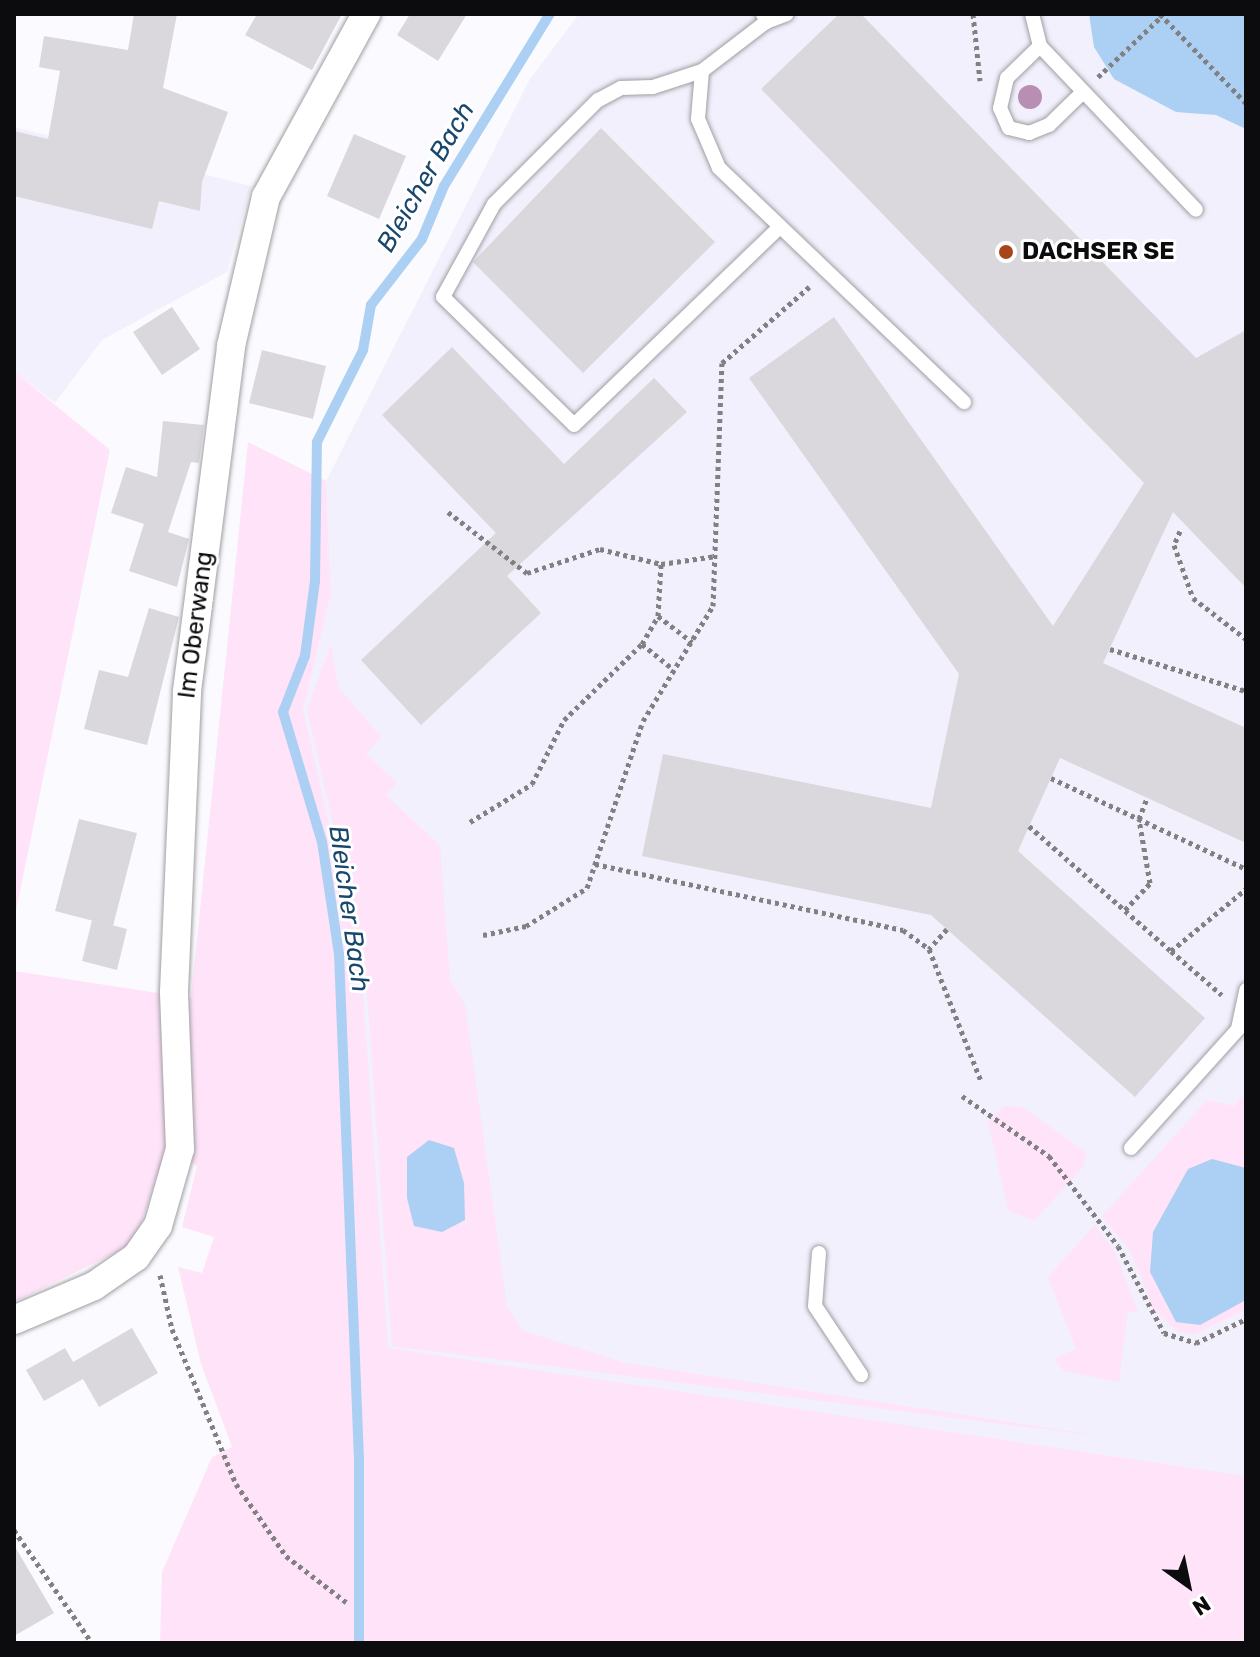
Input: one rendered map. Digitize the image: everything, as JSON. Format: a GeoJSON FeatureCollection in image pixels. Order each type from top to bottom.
{"type":"FeatureCollection","features":[{"type":"Feature","properties":{"kind":"street","name":"Im Oberwang"},"geometry":{"type":"LineString","coordinates":[[140,1252],[158,1226],[180,1149],[174,992],[187,691],[247,253],[266,197],[366,14]]}},
{"type":"Feature","properties":{"kind":"street"},"geometry":{"type":"LineString","coordinates":[[14,1320],[94,1286],[140,1252]]}},
{"type":"Feature","properties":{"kind":"lane"},"geometry":{"type":"LineString","coordinates":[[779,228],[574,425],[443,297],[494,204],[598,100],[621,88],[653,87],[702,71],[764,18],[787,14]]}},
{"type":"Feature","properties":{"kind":"lane"},"geometry":{"type":"LineString","coordinates":[[1032,14],[1040,46],[1196,210]]}},
{"type":"Feature","properties":{"kind":"lane"},"geometry":{"type":"LineString","coordinates":[[1040,46],[1007,78],[1000,108],[1009,128],[1029,133],[1049,125],[1083,92]]}},
{"type":"Feature","properties":{"kind":"lane"},"geometry":{"type":"LineString","coordinates":[[702,71],[698,119],[709,147],[779,228],[830,268],[964,402]]}},
{"type":"Feature","properties":{"kind":"lane"},"geometry":{"type":"LineString","coordinates":[[1131,1148],[1238,1029],[1240,1007],[1246,990]]}},
{"type":"Feature","properties":{"kind":"lane"},"geometry":{"type":"LineString","coordinates":[[819,1253],[815,1306],[861,1375]]}},
{"type":"Feature","properties":{"kind":"path"},"geometry":{"type":"LineString","coordinates":[[1103,72],[1161,15],[1246,103]]}},
{"type":"Feature","properties":{"kind":"path"},"geometry":{"type":"LineString","coordinates":[[483,935],[526,926],[581,897],[643,721],[713,606],[722,363],[830,268]]}},
{"type":"Feature","properties":{"kind":"path"},"geometry":{"type":"LineString","coordinates":[[448,512],[527,573],[600,549],[661,564],[716,556]]}},
{"type":"Feature","properties":{"kind":"path"},"geometry":{"type":"LineString","coordinates":[[1180,531],[1174,545],[1193,598],[1246,639]]}},
{"type":"Feature","properties":{"kind":"path"},"geometry":{"type":"LineString","coordinates":[[470,822],[532,784],[564,720],[642,644],[658,616],[661,564]]}},
{"type":"Feature","properties":{"kind":"path"},"geometry":{"type":"LineString","coordinates":[[658,616],[692,642]]}},
{"type":"Feature","properties":{"kind":"path"},"geometry":{"type":"LineString","coordinates":[[642,644],[673,669]]}},
{"type":"Feature","properties":{"kind":"path"},"geometry":{"type":"LineString","coordinates":[[1110,649],[1246,691]]}},
{"type":"Feature","properties":{"kind":"path"},"geometry":{"type":"LineString","coordinates":[[1051,778],[1246,869]]}},
{"type":"Feature","properties":{"kind":"path"},"geometry":{"type":"LineString","coordinates":[[1125,910],[1150,883],[1139,819],[1147,798]]}},
{"type":"Feature","properties":{"kind":"path"},"geometry":{"type":"LineString","coordinates":[[1029,826],[1171,951],[1240,1007]]}},
{"type":"Feature","properties":{"kind":"path"},"geometry":{"type":"LineString","coordinates":[[595,864],[903,930],[929,949],[981,1081]]}},
{"type":"Feature","properties":{"kind":"path"},"geometry":{"type":"LineString","coordinates":[[1171,951],[1246,889]]}},
{"type":"Feature","properties":{"kind":"path"},"geometry":{"type":"LineString","coordinates":[[929,949],[947,929]]}},
{"type":"Feature","properties":{"kind":"path"},"geometry":{"type":"LineString","coordinates":[[962,1096],[1049,1156],[1118,1246],[1164,1333],[1196,1343],[1246,1319]]}},
{"type":"Feature","properties":{"kind":"path"},"geometry":{"type":"LineString","coordinates":[[140,1252],[161,1277],[172,1329],[236,1484],[286,1556],[346,1602]]}},
{"type":"Feature","properties":{"kind":"path"},"geometry":{"type":"LineString","coordinates":[[14,1530],[92,1643]]}},
{"type":"Feature","properties":{"kind":"shaded area"},"geometry":{"type":"Polygon","coordinates":[[[579,14],[1246,14],[1246,1476],[388,1349],[303,710],[331,594],[326,481],[530,79],[579,14]]]}},
{"type":"Feature","properties":{"kind":"shaded area"},"geometry":{"type":"Polygon","coordinates":[[[14,127],[251,186],[227,272],[102,340],[55,403],[14,371],[14,127]]]}},
{"type":"Feature","properties":{"kind":"shaded area"},"geometry":{"type":"Polygon","coordinates":[[[14,371],[110,450],[14,921],[14,371]]]}},
{"type":"Feature","properties":{"kind":"shaded area"},"geometry":{"type":"Polygon","coordinates":[[[248,442],[326,481],[331,594],[303,710],[361,965],[388,1348],[1246,1476],[1246,1643],[160,1643],[162,1572],[212,1457],[232,1447],[201,1364],[178,1267],[202,1273],[214,1237],[182,1227],[197,1166],[166,1150],[134,1244],[14,1302],[14,971],[191,998],[248,442]]]}},
{"type":"Feature","properties":{"kind":"shaded area"},"geometry":{"type":"Polygon","coordinates":[[[331,644],[338,687],[381,737],[366,754],[397,783],[386,795],[440,846],[450,980],[465,1004],[507,1306],[523,1331],[626,1363],[1113,1438],[392,1346],[365,964],[307,710],[331,644]]]}},
{"type":"Feature","properties":{"kind":"shaded area"},"geometry":{"type":"Polygon","coordinates":[[[1246,1093],[1246,1309],[1195,1334],[1179,1332],[1154,1311],[1131,1252],[1102,1216],[1207,1100],[1234,1106],[1246,1093]]]}},
{"type":"Feature","properties":{"kind":"shaded area"},"geometry":{"type":"Polygon","coordinates":[[[1004,1106],[1022,1107],[1086,1152],[1084,1166],[1034,1221],[1008,1210],[988,1121],[1004,1106]]]}},
{"type":"Feature","properties":{"kind":"shaded area"},"geometry":{"type":"Polygon","coordinates":[[[1095,1225],[1116,1254],[1138,1312],[1128,1311],[1119,1382],[1064,1371],[1054,1359],[1076,1349],[1048,1277],[1095,1225]]]}},
{"type":"Feature","properties":{"kind":"water"},"geometry":{"type":"Polygon","coordinates":[[[1089,14],[1246,14],[1246,129],[1216,115],[1176,112],[1114,79],[1094,47],[1089,14]]]}},
{"type":"Feature","properties":{"kind":"water"},"geometry":{"type":"Polygon","coordinates":[[[429,1140],[454,1148],[464,1183],[465,1220],[442,1232],[414,1226],[407,1198],[407,1157],[429,1140]]]}},
{"type":"Feature","properties":{"kind":"water"},"geometry":{"type":"Polygon","coordinates":[[[1212,1159],[1246,1168],[1246,1300],[1200,1325],[1176,1322],[1150,1272],[1153,1232],[1188,1169],[1212,1159]]]}},
{"type":"Feature","properties":{"kind":"building"},"geometry":{"type":"Polygon","coordinates":[[[134,14],[177,14],[163,88],[228,112],[202,182],[200,211],[159,201],[152,229],[14,196],[14,131],[48,139],[60,71],[39,67],[44,36],[128,50],[134,14]]]}},
{"type":"Feature","properties":{"kind":"building"},"geometry":{"type":"Polygon","coordinates":[[[257,14],[342,14],[312,70],[245,35],[257,14]]]}},
{"type":"Feature","properties":{"kind":"building"},"geometry":{"type":"Polygon","coordinates":[[[410,14],[467,14],[438,61],[397,35],[410,14]]]}},
{"type":"Feature","properties":{"kind":"building"},"geometry":{"type":"Polygon","coordinates":[[[839,14],[861,14],[1196,358],[1246,330],[1246,588],[1173,512],[1103,663],[1246,728],[1246,843],[1060,758],[1018,851],[1205,1018],[1135,1097],[931,915],[642,856],[663,754],[931,808],[959,674],[749,378],[834,317],[1053,626],[1144,483],[761,89],[839,14]]]}},
{"type":"Feature","properties":{"kind":"building"},"geometry":{"type":"Polygon","coordinates":[[[601,128],[715,242],[583,373],[473,262],[601,128]]]}},
{"type":"Feature","properties":{"kind":"building"},"geometry":{"type":"Polygon","coordinates":[[[354,134],[406,156],[379,219],[327,196],[354,134]]]}},
{"type":"Feature","properties":{"kind":"building"},"geometry":{"type":"Polygon","coordinates":[[[172,307],[200,349],[162,375],[133,332],[172,307]]]}},
{"type":"Feature","properties":{"kind":"building"},"geometry":{"type":"Polygon","coordinates":[[[452,347],[564,464],[654,378],[687,412],[507,576],[541,613],[421,725],[361,660],[496,533],[382,415],[452,347]]]}},
{"type":"Feature","properties":{"kind":"building"},"geometry":{"type":"Polygon","coordinates":[[[262,350],[326,366],[313,419],[249,403],[262,350]]]}},
{"type":"Feature","properties":{"kind":"building"},"geometry":{"type":"Polygon","coordinates":[[[163,421],[204,425],[199,463],[191,462],[168,532],[189,539],[177,587],[129,571],[144,524],[111,513],[126,467],[157,477],[163,421]]]}},
{"type":"Feature","properties":{"kind":"building"},"geometry":{"type":"Polygon","coordinates":[[[149,608],[179,617],[147,745],[84,729],[99,670],[128,677],[149,608]]]}},
{"type":"Feature","properties":{"kind":"building"},"geometry":{"type":"Polygon","coordinates":[[[79,819],[137,833],[113,926],[55,911],[79,819]]]}},
{"type":"Feature","properties":{"kind":"building"},"geometry":{"type":"Polygon","coordinates":[[[92,920],[127,929],[117,970],[82,961],[92,920]]]}},
{"type":"Feature","properties":{"kind":"building"},"geometry":{"type":"Polygon","coordinates":[[[132,1328],[158,1373],[99,1407],[83,1379],[44,1401],[26,1370],[65,1348],[73,1362],[132,1328]]]}},
{"type":"Feature","properties":{"kind":"building"},"geometry":{"type":"Polygon","coordinates":[[[14,1545],[54,1613],[14,1636],[14,1545]]]}},
{"type":"Feature","properties":{"kind":"waterway","name":"Bleicher Bach"},"geometry":{"type":"LineString","coordinates":[[359,1643],[359,1460],[339,954],[322,842],[283,712],[305,656],[315,581],[317,442],[363,350],[371,305],[422,239],[444,186],[550,14]]}},
{"type":"Feature","properties":{"kind":"place","name":"DACHSER SE"},"geometry":{"type":"Point","coordinates":[1006,252]}}]}
